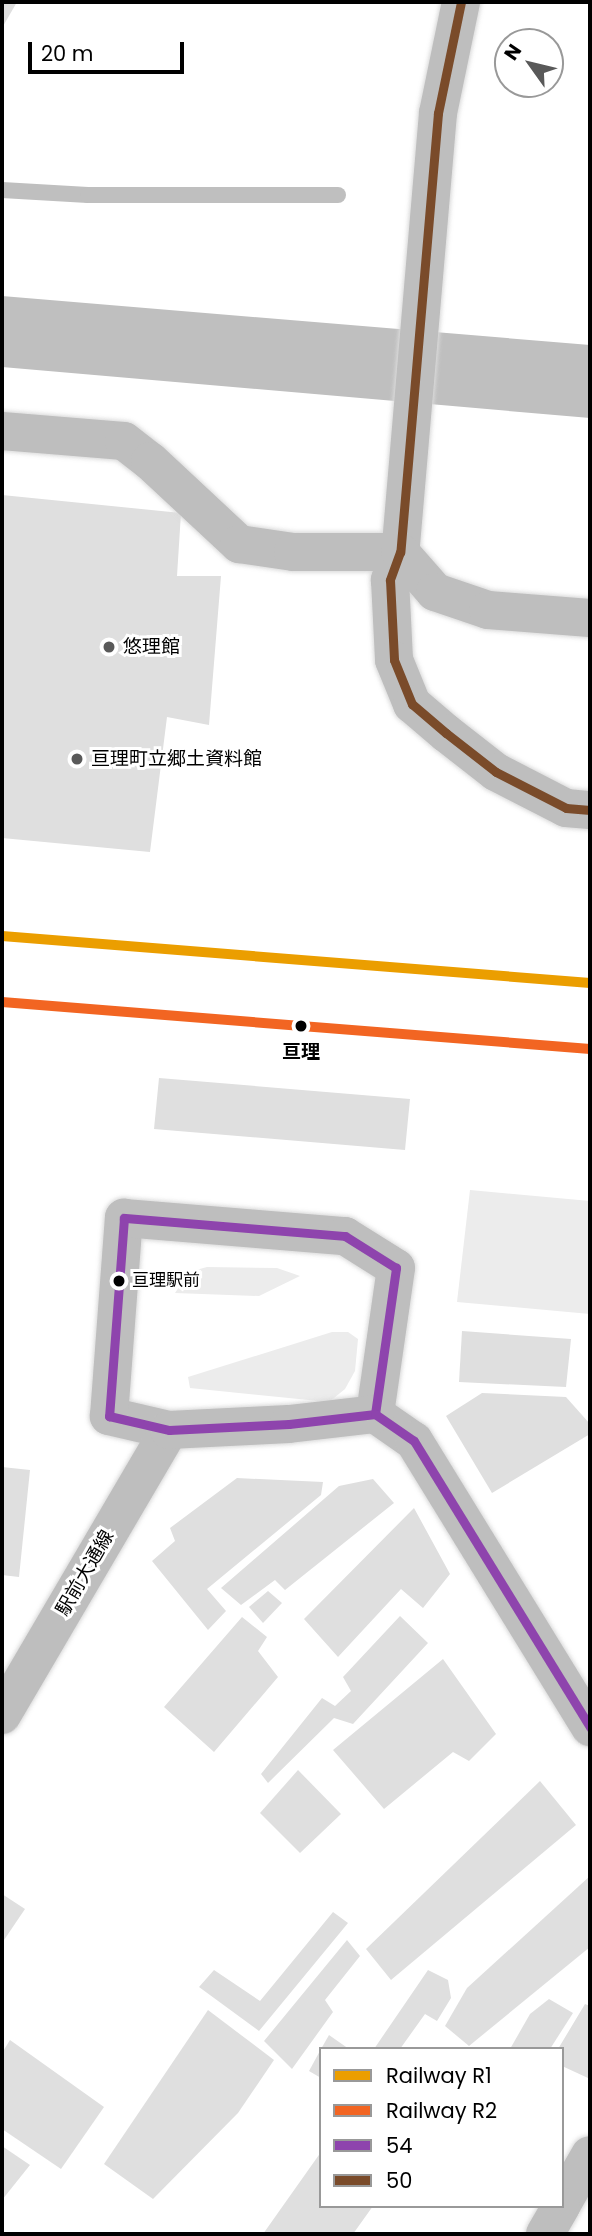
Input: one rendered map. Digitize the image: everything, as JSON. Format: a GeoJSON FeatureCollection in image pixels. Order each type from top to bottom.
{"type":"FeatureCollection","features":[{"type":"Feature","properties":{"kind":"street"},"geometry":{"type":"LineString","coordinates":[[461,2],[438,113],[400,552],[390,580],[394,660],[412,704],[496,772],[566,808],[590,810]]}},
{"type":"Feature","properties":{"kind":"street"},"geometry":{"type":"LineString","coordinates":[[2,431],[124,441],[150,461],[239,544],[293,552],[400,552],[435,592],[488,610],[590,618]]}},
{"type":"Feature","properties":{"kind":"street"},"geometry":{"type":"LineString","coordinates":[[375,1414],[396,1268],[345,1236],[124,1218],[109,1416],[169,1430],[289,1424],[375,1414],[414,1441],[590,1727]]}},
{"type":"Feature","properties":{"kind":"street","name":"駅前大通線"},"geometry":{"type":"LineString","coordinates":[[2,1715],[169,1430]]}},
{"type":"Feature","properties":{"kind":"street"},"geometry":{"type":"LineString","coordinates":[[564,2201],[590,2155]]}},
{"type":"Feature","properties":{"kind":"street"},"geometry":{"type":"LineString","coordinates":[[545,2234],[560,2208]]}},
{"type":"Feature","properties":{"kind":"shaded area"},"geometry":{"type":"Polygon","coordinates":[[[2,296],[590,345],[590,418],[2,367],[2,296]]]}},
{"type":"Feature","properties":{"kind":"shaded area"},"geometry":{"type":"Polygon","coordinates":[[[470,1190],[590,1201],[590,1314],[457,1302],[470,1190]]]}},
{"type":"Feature","properties":{"kind":"shaded area"},"geometry":{"type":"Polygon","coordinates":[[[207,1267],[277,1268],[300,1276],[259,1296],[175,1293],[189,1272],[207,1267]]]}},
{"type":"Feature","properties":{"kind":"shaded area"},"geometry":{"type":"Polygon","coordinates":[[[332,1332],[348,1332],[358,1339],[355,1371],[345,1389],[329,1402],[190,1388],[188,1377],[332,1332]]]}},
{"type":"Feature","properties":{"kind":"building"},"geometry":{"type":"Polygon","coordinates":[[[2,2],[17,2],[2,28],[2,2]]]}},
{"type":"Feature","properties":{"kind":"building","name":"悠理館"},"geometry":{"type":"Polygon","coordinates":[[[2,495],[181,513],[177,576],[221,576],[209,725],[167,717],[150,852],[2,838],[2,495]]]}},
{"type":"Feature","properties":{"kind":"building","name":"亘理"},"geometry":{"type":"Polygon","coordinates":[[[159,1078],[410,1099],[405,1150],[154,1129],[159,1078]]]}},
{"type":"Feature","properties":{"kind":"building"},"geometry":{"type":"Polygon","coordinates":[[[462,1331],[571,1339],[566,1387],[459,1382],[462,1331]]]}},
{"type":"Feature","properties":{"kind":"building"},"geometry":{"type":"Polygon","coordinates":[[[482,1393],[566,1397],[590,1424],[590,1434],[492,1493],[446,1416],[482,1393]]]}},
{"type":"Feature","properties":{"kind":"building"},"geometry":{"type":"Polygon","coordinates":[[[2,1467],[30,1470],[19,1577],[2,1575],[2,1467]]]}},
{"type":"Feature","properties":{"kind":"building"},"geometry":{"type":"Polygon","coordinates":[[[237,1478],[323,1482],[321,1495],[207,1589],[226,1611],[208,1630],[152,1561],[175,1541],[170,1528],[237,1478]]]}},
{"type":"Feature","properties":{"kind":"building"},"geometry":{"type":"Polygon","coordinates":[[[373,1479],[394,1503],[285,1590],[275,1580],[241,1605],[221,1588],[339,1486],[373,1479]]]}},
{"type":"Feature","properties":{"kind":"building"},"geometry":{"type":"Polygon","coordinates":[[[414,1508],[450,1574],[423,1608],[401,1589],[338,1657],[304,1619],[414,1508]]]}},
{"type":"Feature","properties":{"kind":"building"},"geometry":{"type":"Polygon","coordinates":[[[268,1591],[282,1603],[263,1623],[249,1607],[268,1591]]]}},
{"type":"Feature","properties":{"kind":"building"},"geometry":{"type":"Polygon","coordinates":[[[400,1616],[428,1643],[353,1724],[334,1718],[268,1783],[261,1774],[322,1698],[335,1706],[351,1691],[343,1677],[400,1616]]]}},
{"type":"Feature","properties":{"kind":"building"},"geometry":{"type":"Polygon","coordinates":[[[242,1617],[267,1637],[258,1651],[278,1677],[214,1752],[164,1707],[242,1617]]]}},
{"type":"Feature","properties":{"kind":"building"},"geometry":{"type":"Polygon","coordinates":[[[443,1659],[496,1734],[469,1761],[453,1752],[384,1809],[333,1750],[443,1659]]]}},
{"type":"Feature","properties":{"kind":"building"},"geometry":{"type":"Polygon","coordinates":[[[298,1770],[341,1814],[300,1853],[260,1813],[298,1770]]]}},
{"type":"Feature","properties":{"kind":"building"},"geometry":{"type":"Polygon","coordinates":[[[540,1781],[576,1825],[391,1980],[366,1949],[540,1781]]]}},
{"type":"Feature","properties":{"kind":"building"},"geometry":{"type":"Polygon","coordinates":[[[590,1876],[590,1947],[469,2046],[445,2026],[467,1988],[590,1876]]]}},
{"type":"Feature","properties":{"kind":"building"},"geometry":{"type":"Polygon","coordinates":[[[2,1894],[25,1909],[2,1943],[2,1894]]]}},
{"type":"Feature","properties":{"kind":"building"},"geometry":{"type":"Polygon","coordinates":[[[333,1912],[348,1923],[259,2031],[199,1987],[214,1970],[260,2001],[333,1912]]]}},
{"type":"Feature","properties":{"kind":"building"},"geometry":{"type":"Polygon","coordinates":[[[347,1940],[360,1956],[325,2000],[333,2012],[292,2069],[264,2041],[347,1940]]]}},
{"type":"Feature","properties":{"kind":"building"},"geometry":{"type":"Polygon","coordinates":[[[428,1970],[448,1980],[451,1998],[437,2021],[425,2014],[401,2047],[375,2047],[428,1970]]]}},
{"type":"Feature","properties":{"kind":"building"},"geometry":{"type":"Polygon","coordinates":[[[549,1999],[573,2013],[551,2047],[511,2047],[530,2014],[549,1999]]]}},
{"type":"Feature","properties":{"kind":"building"},"geometry":{"type":"Polygon","coordinates":[[[585,2004],[590,2006],[588,2078],[564,2067],[564,2047],[559,2047],[585,2004]]]}},
{"type":"Feature","properties":{"kind":"building"},"geometry":{"type":"Polygon","coordinates":[[[208,2010],[274,2060],[238,2113],[153,2199],[104,2164],[208,2010]]]}},
{"type":"Feature","properties":{"kind":"building"},"geometry":{"type":"Polygon","coordinates":[[[329,2035],[346,2047],[322,2047],[329,2035]]]}},
{"type":"Feature","properties":{"kind":"building"},"geometry":{"type":"Polygon","coordinates":[[[10,2040],[104,2107],[61,2169],[2,2129],[2,2053],[10,2040]]]}},
{"type":"Feature","properties":{"kind":"building"},"geometry":{"type":"Polygon","coordinates":[[[319,2053],[319,2077],[309,2071],[319,2053]]]}},
{"type":"Feature","properties":{"kind":"building"},"geometry":{"type":"Polygon","coordinates":[[[2,2146],[30,2165],[2,2200],[2,2146]]]}},
{"type":"Feature","properties":{"kind":"building"},"geometry":{"type":"Polygon","coordinates":[[[319,2155],[319,2208],[372,2208],[353,2234],[263,2234],[319,2155]]]}},
{"type":"Feature","properties":{"kind":"waterway"},"geometry":{"type":"LineString","coordinates":[[2,190],[88,195],[338,195]]}},
{"type":"Feature","properties":{"kind":"rail line","name":"R1"},"geometry":{"type":"LineString","coordinates":[[2,936],[590,983]]}},
{"type":"Feature","properties":{"kind":"rail line","name":"R2"},"geometry":{"type":"LineString","coordinates":[[2,1002],[590,1049]]}},
{"type":"Feature","properties":{"kind":"transit line","name":"50"},"geometry":{"type":"LineString","coordinates":[[461,2],[438,113],[400,552],[390,580],[394,660],[412,704],[496,772],[566,808],[590,810]]}},
{"type":"Feature","properties":{"kind":"transit line","name":"54"},"geometry":{"type":"LineString","coordinates":[[375,1414],[396,1268],[345,1236],[124,1218],[109,1416],[169,1430],[289,1424],[375,1414],[414,1441],[590,1727]]}},
{"type":"Feature","properties":{"kind":"place","name":"悠理館"},"geometry":{"type":"Point","coordinates":[109,647]}},
{"type":"Feature","properties":{"kind":"place","name":"亘理町立郷土資料館"},"geometry":{"type":"Point","coordinates":[77,759]}},
{"type":"Feature","properties":{"kind":"place","name":"亘理"},"geometry":{"type":"Point","coordinates":[301,1026]}},
{"type":"Feature","properties":{"kind":"place","name":"亘理駅前"},"geometry":{"type":"Point","coordinates":[119,1281]}}]}
